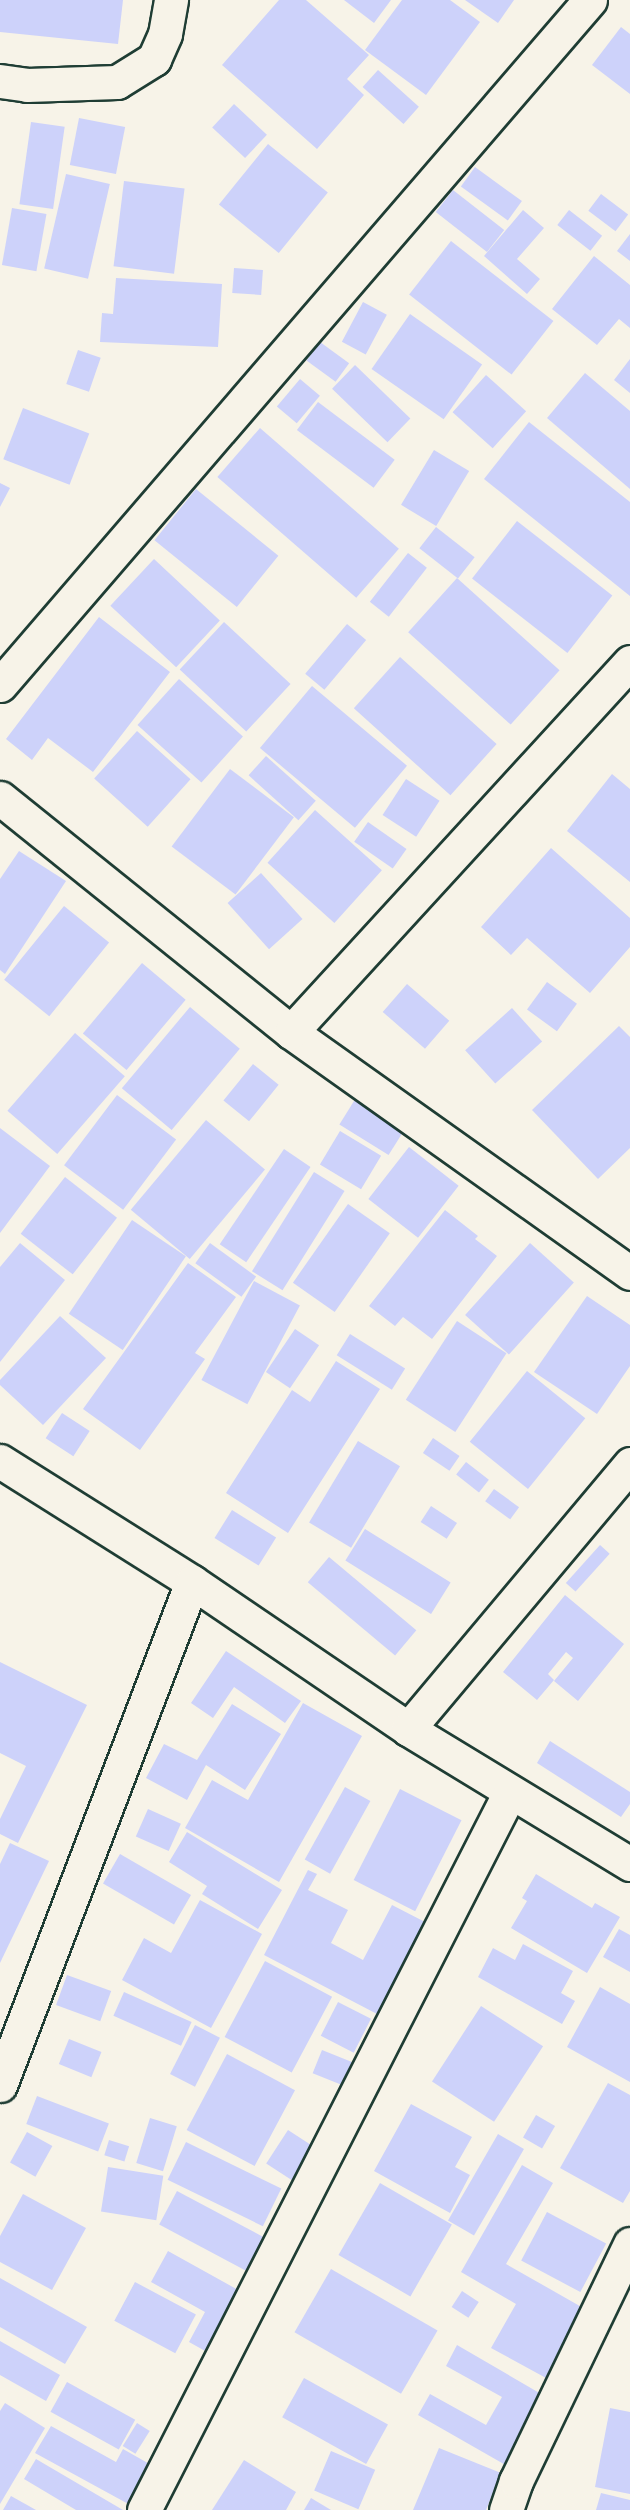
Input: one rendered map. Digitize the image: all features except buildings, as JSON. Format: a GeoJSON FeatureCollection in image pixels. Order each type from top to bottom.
{"type":"FeatureCollection","features":[{"type":"Feature","properties":{"kind":"street"},"geometry":{"type":"LineString","coordinates":[[0,81],[27,85],[117,82],[154,59],[165,34],[171,0]]}},
{"type":"Feature","properties":{"kind":"street"},"geometry":{"type":"LineString","coordinates":[[0,685],[590,0]]}},
{"type":"Feature","properties":{"kind":"street"},"geometry":{"type":"LineString","coordinates":[[291,1032],[630,662]]}},
{"type":"Feature","properties":{"kind":"street"},"geometry":{"type":"LineString","coordinates":[[0,798],[291,1032],[630,1273]]}},
{"type":"Feature","properties":{"kind":"street"},"geometry":{"type":"LineString","coordinates":[[0,1461],[192,1582],[408,1729],[630,1864]]}},
{"type":"Feature","properties":{"kind":"street"},"geometry":{"type":"LineString","coordinates":[[408,1729],[630,1464]]}},
{"type":"Feature","properties":{"kind":"street"},"geometry":{"type":"LineString","coordinates":[[0,2085],[192,1582]]}},
{"type":"Feature","properties":{"kind":"street"},"geometry":{"type":"LineString","coordinates":[[144,2510],[510,1792]]}},
{"type":"Feature","properties":{"kind":"street"},"geometry":{"type":"LineString","coordinates":[[506,2510],[516,2481],[630,2244]]}}]}
